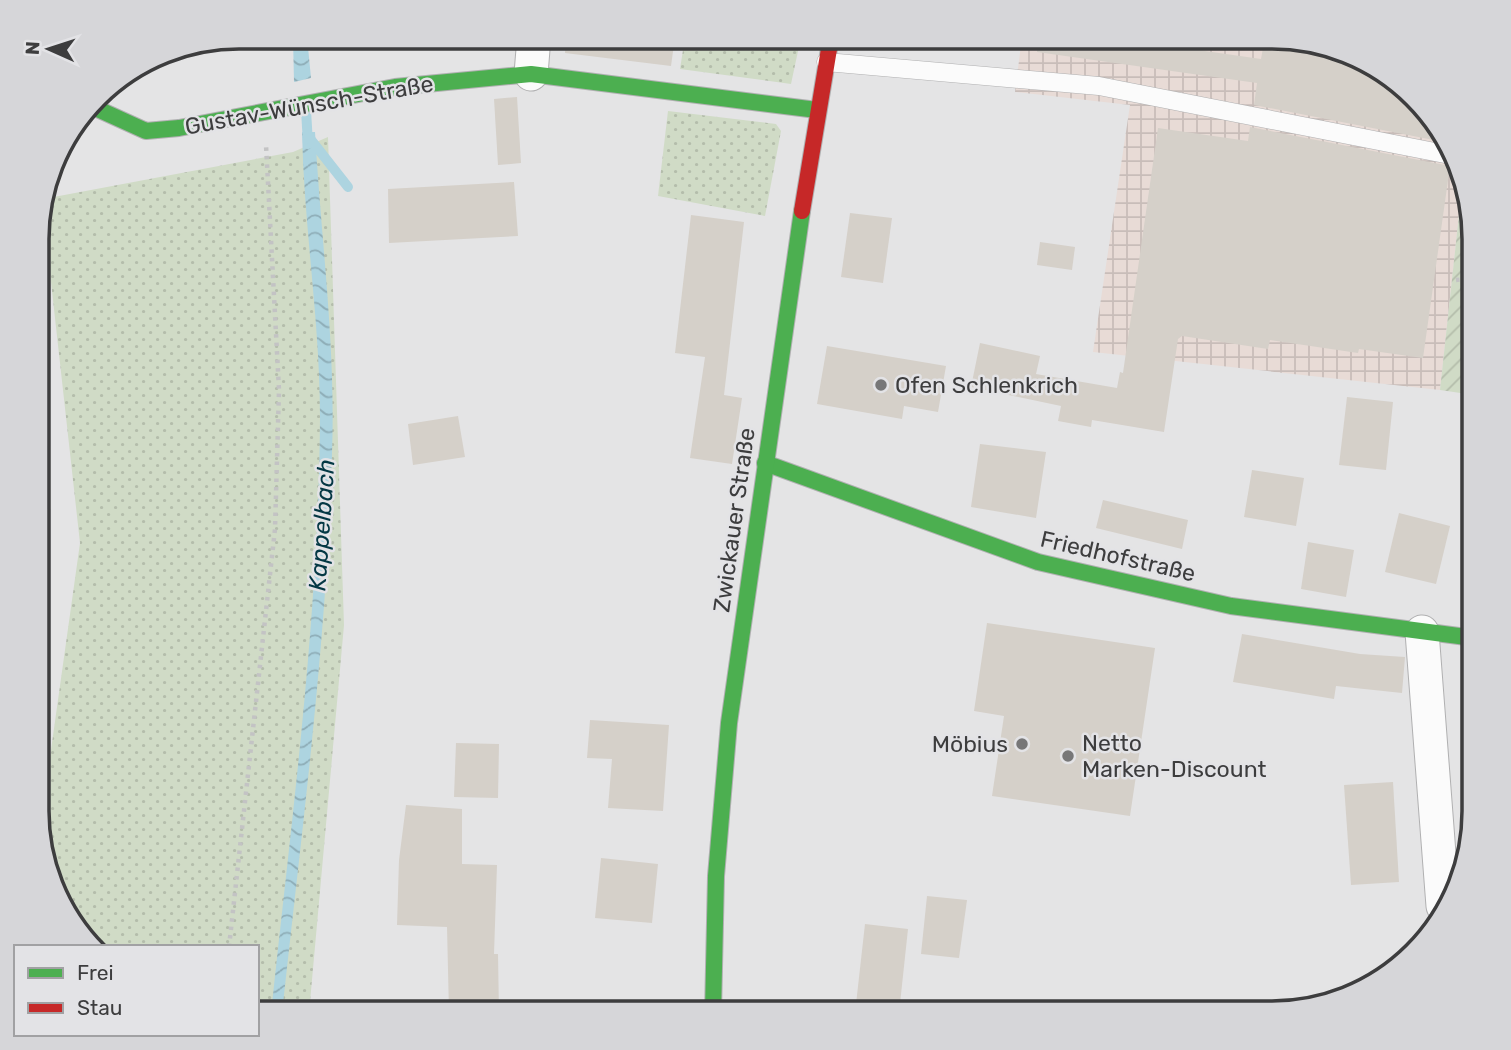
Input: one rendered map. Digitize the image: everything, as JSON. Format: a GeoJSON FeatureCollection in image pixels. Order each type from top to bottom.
{"type":"FeatureCollection","features":[{"type":"Feature","properties":{"kind":"street"},"geometry":{"type":"LineString","coordinates":[[531,74],[533,49]]}},
{"type":"Feature","properties":{"kind":"street","name":"Zwickauer Straße"},"geometry":{"type":"LineString","coordinates":[[713,1001],[716,876],[729,723],[817,110],[829,49]]}},
{"type":"Feature","properties":{"kind":"street","name":"Gustav-Wünsch-Straße"},"geometry":{"type":"LineString","coordinates":[[105,105],[146,131],[264,113],[395,86],[531,74],[817,110]]}},
{"type":"Feature","properties":{"kind":"street","name":"Friedhofstraße"},"geometry":{"type":"LineString","coordinates":[[765,463],[1038,562],[1231,606],[1462,637]]}},
{"type":"Feature","properties":{"kind":"street"},"geometry":{"type":"LineString","coordinates":[[1422,632],[1442,895]]}},
{"type":"Feature","properties":{"kind":"lane"},"geometry":{"type":"LineString","coordinates":[[826,62],[1099,86],[1441,153]]}},
{"type":"Feature","properties":{"kind":"path"},"geometry":{"type":"LineString","coordinates":[[229,945],[275,529],[279,390],[264,113]]}},
{"type":"Feature","properties":{"kind":"path"},"geometry":{"type":"LineString","coordinates":[[1456,280],[1462,279]]}},
{"type":"Feature","properties":{"kind":"shaded area"},"geometry":{"type":"Polygon","coordinates":[[[1020,49],[1284,49],[1321,55],[1344,63],[1388,88],[1415,114],[1430,134],[1448,167],[1458,202],[1459,211],[1440,390],[1093,352],[1130,105],[1015,92],[1020,49]]]}},
{"type":"Feature","properties":{"kind":"green space"},"geometry":{"type":"Polygon","coordinates":[[[683,49],[798,49],[791,84],[680,69],[683,49]]]}},
{"type":"Feature","properties":{"kind":"green space"},"geometry":{"type":"Polygon","coordinates":[[[668,111],[776,124],[781,131],[765,216],[658,196],[668,111]]]}},
{"type":"Feature","properties":{"kind":"green space"},"geometry":{"type":"Polygon","coordinates":[[[328,137],[344,625],[310,1001],[259,1001],[259,945],[105,945],[88,927],[59,872],[49,823],[50,757],[80,543],[49,264],[49,239],[54,197],[293,152],[328,137]]]}},
{"type":"Feature","properties":{"kind":"green space"},"geometry":{"type":"Polygon","coordinates":[[[1459,211],[1462,227],[1462,393],[1440,390],[1459,211]]]}},
{"type":"Feature","properties":{"kind":"water"},"geometry":{"type":"Polygon","coordinates":[[[293,49],[308,49],[311,78],[294,82],[293,49]]]}},
{"type":"Feature","properties":{"kind":"water"},"geometry":{"type":"Polygon","coordinates":[[[302,132],[315,132],[332,373],[329,524],[319,664],[283,1001],[272,1001],[303,715],[315,566],[320,417],[302,132]]]}},
{"type":"Feature","properties":{"kind":"building"},"geometry":{"type":"Polygon","coordinates":[[[565,49],[673,49],[671,66],[565,53],[565,49]]]}},
{"type":"Feature","properties":{"kind":"building"},"geometry":{"type":"Polygon","coordinates":[[[1037,49],[1191,49],[1261,59],[1263,49],[1284,49],[1321,55],[1344,63],[1388,88],[1415,114],[1434,140],[1254,105],[1257,83],[1037,52],[1037,49]]]}},
{"type":"Feature","properties":{"kind":"building"},"geometry":{"type":"Polygon","coordinates":[[[517,97],[521,163],[498,165],[494,99],[517,97]]]}},
{"type":"Feature","properties":{"kind":"building"},"geometry":{"type":"Polygon","coordinates":[[[1250,127],[1447,165],[1449,171],[1423,358],[1359,349],[1358,353],[1270,340],[1268,349],[1182,336],[1178,339],[1164,432],[1092,420],[1091,427],[1058,421],[1061,406],[971,387],[980,343],[1040,356],[1036,374],[1117,388],[1120,372],[1123,373],[1158,128],[1248,141],[1250,127]]]}},
{"type":"Feature","properties":{"kind":"building"},"geometry":{"type":"Polygon","coordinates":[[[514,182],[518,236],[389,243],[388,189],[514,182]]]}},
{"type":"Feature","properties":{"kind":"building"},"geometry":{"type":"Polygon","coordinates":[[[850,213],[892,218],[883,283],[841,277],[850,213]]]}},
{"type":"Feature","properties":{"kind":"building"},"geometry":{"type":"Polygon","coordinates":[[[691,215],[744,222],[724,395],[742,398],[732,464],[690,458],[705,357],[675,353],[691,215]]]}},
{"type":"Feature","properties":{"kind":"building"},"geometry":{"type":"Polygon","coordinates":[[[1040,242],[1075,247],[1072,270],[1037,265],[1040,242]]]}},
{"type":"Feature","properties":{"kind":"building","name":"Ofen Schlenkrich"},"geometry":{"type":"Polygon","coordinates":[[[827,346],[946,366],[938,412],[904,406],[902,419],[817,404],[827,346]]]}},
{"type":"Feature","properties":{"kind":"building"},"geometry":{"type":"Polygon","coordinates":[[[1347,397],[1393,402],[1386,470],[1339,465],[1347,397]]]}},
{"type":"Feature","properties":{"kind":"building"},"geometry":{"type":"Polygon","coordinates":[[[458,416],[465,457],[413,465],[408,424],[458,416]]]}},
{"type":"Feature","properties":{"kind":"building"},"geometry":{"type":"Polygon","coordinates":[[[980,444],[1046,452],[1036,518],[971,507],[980,444]]]}},
{"type":"Feature","properties":{"kind":"building"},"geometry":{"type":"Polygon","coordinates":[[[1252,470],[1304,478],[1296,526],[1244,517],[1252,470]]]}},
{"type":"Feature","properties":{"kind":"building"},"geometry":{"type":"Polygon","coordinates":[[[1103,500],[1188,520],[1182,549],[1096,528],[1103,500]]]}},
{"type":"Feature","properties":{"kind":"building"},"geometry":{"type":"Polygon","coordinates":[[[1399,513],[1450,526],[1436,584],[1385,572],[1399,513]]]}},
{"type":"Feature","properties":{"kind":"building"},"geometry":{"type":"Polygon","coordinates":[[[1308,542],[1354,550],[1346,597],[1301,589],[1308,542]]]}},
{"type":"Feature","properties":{"kind":"building","name":"Netto Marken-Discount"},"geometry":{"type":"Polygon","coordinates":[[[987,623],[1155,648],[1130,816],[992,796],[1004,716],[974,711],[987,623]]]}},
{"type":"Feature","properties":{"kind":"building"},"geometry":{"type":"Polygon","coordinates":[[[1242,634],[1360,654],[1405,657],[1402,693],[1336,686],[1334,699],[1233,682],[1242,634]]]}},
{"type":"Feature","properties":{"kind":"building"},"geometry":{"type":"Polygon","coordinates":[[[590,720],[669,725],[663,811],[608,808],[612,759],[587,758],[590,720]]]}},
{"type":"Feature","properties":{"kind":"building"},"geometry":{"type":"Polygon","coordinates":[[[456,743],[499,744],[498,798],[454,797],[456,743]]]}},
{"type":"Feature","properties":{"kind":"building"},"geometry":{"type":"Polygon","coordinates":[[[1393,782],[1399,882],[1351,885],[1344,785],[1393,782]]]}},
{"type":"Feature","properties":{"kind":"building"},"geometry":{"type":"Polygon","coordinates":[[[406,805],[462,809],[462,864],[497,865],[494,954],[498,954],[499,1001],[449,1001],[447,927],[397,925],[399,860],[406,805]]]}},
{"type":"Feature","properties":{"kind":"building"},"geometry":{"type":"Polygon","coordinates":[[[601,858],[658,864],[652,923],[595,918],[601,858]]]}},
{"type":"Feature","properties":{"kind":"building"},"geometry":{"type":"Polygon","coordinates":[[[927,896],[967,900],[959,958],[921,954],[927,896]]]}},
{"type":"Feature","properties":{"kind":"building"},"geometry":{"type":"Polygon","coordinates":[[[865,924],[908,929],[900,1001],[856,1001],[865,924]]]}},
{"type":"Feature","properties":{"kind":"waterway","name":"Kappelbach"},"geometry":{"type":"LineString","coordinates":[[306,110],[308,144]]}},
{"type":"Feature","properties":{"kind":"waterway"},"geometry":{"type":"LineString","coordinates":[[308,136],[348,187]]}},
{"type":"Feature","properties":{"kind":"traffic: fast"},"geometry":{"type":"LineString","coordinates":[[100,110],[146,131],[179,128],[395,87],[531,74],[817,110]]}},
{"type":"Feature","properties":{"kind":"traffic: fast"},"geometry":{"type":"LineString","coordinates":[[713,1001],[716,876],[729,723],[802,211]]}},
{"type":"Feature","properties":{"kind":"traffic: fast"},"geometry":{"type":"LineString","coordinates":[[765,463],[1038,562],[1231,606],[1462,636]]}},
{"type":"Feature","properties":{"kind":"traffic: jam"},"geometry":{"type":"LineString","coordinates":[[802,211],[829,49]]}},
{"type":"Feature","properties":{"kind":"place","name":"Ofen Schlenkrich"},"geometry":{"type":"Point","coordinates":[881,385]}},
{"type":"Feature","properties":{"kind":"place","name":"Möbius"},"geometry":{"type":"Point","coordinates":[1022,744]}},
{"type":"Feature","properties":{"kind":"place","name":"Netto Marken-Discount"},"geometry":{"type":"Point","coordinates":[1068,756]}}]}
